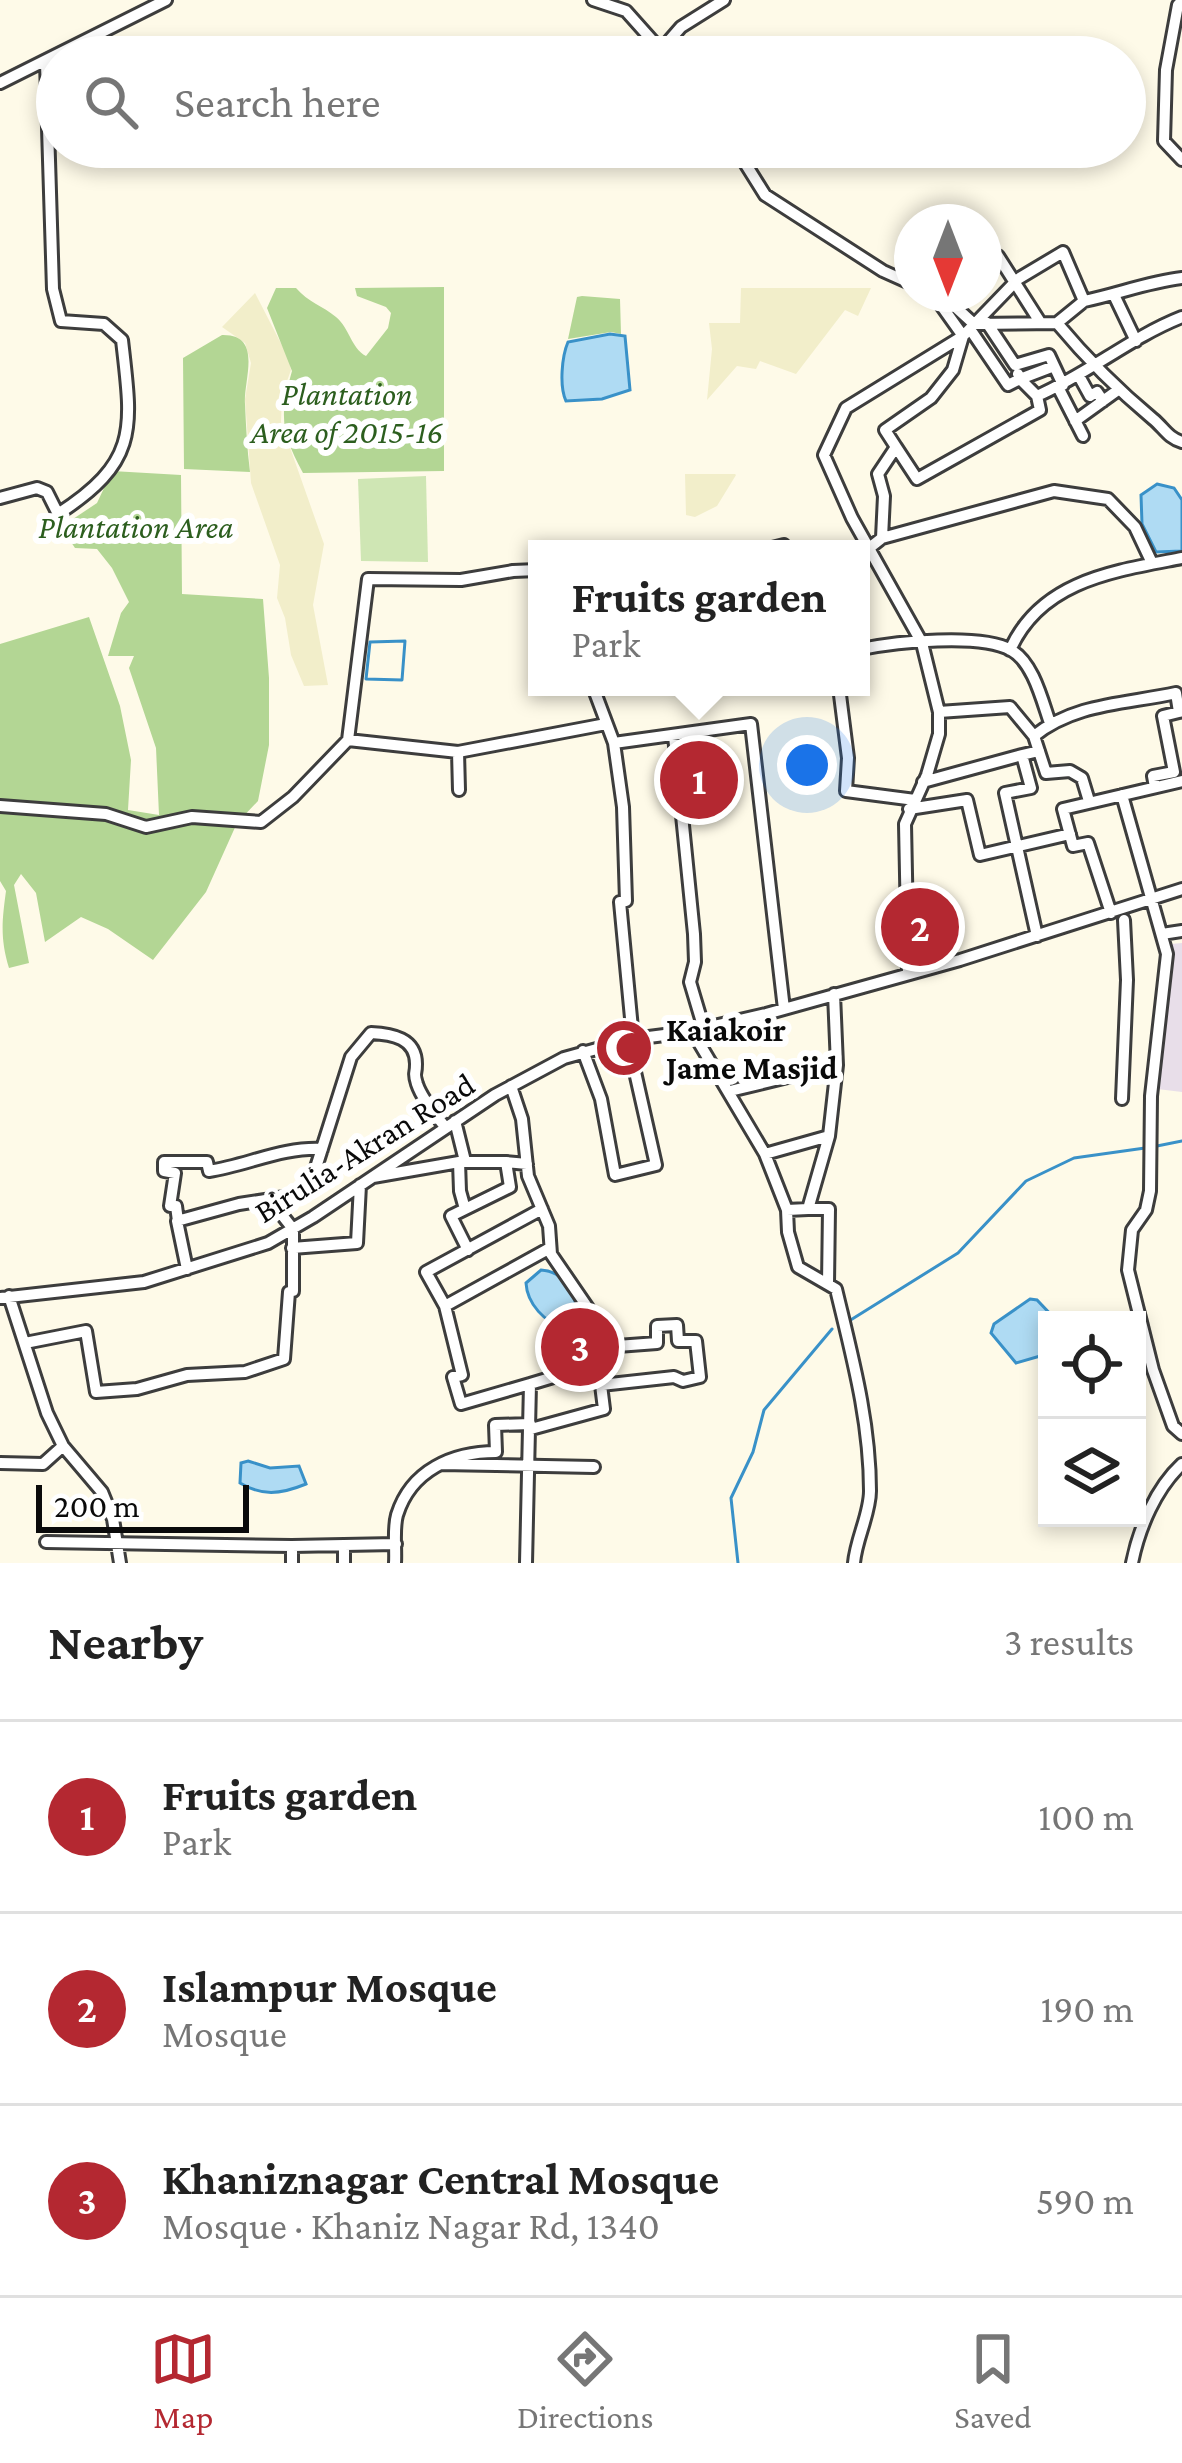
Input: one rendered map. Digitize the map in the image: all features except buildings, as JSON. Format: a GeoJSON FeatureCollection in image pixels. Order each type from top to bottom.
{"type":"FeatureCollection","features":[{"type":"Feature","properties":{"kind":"street"},"geometry":{"type":"LineString","coordinates":[[97,36],[166,0]]}},
{"type":"Feature","properties":{"kind":"street"},"geometry":{"type":"LineString","coordinates":[[592,0],[626,11],[649,36]]}},
{"type":"Feature","properties":{"kind":"street"},"geometry":{"type":"LineString","coordinates":[[675,36],[681,27],[724,0]]}},
{"type":"Feature","properties":{"kind":"street"},"geometry":{"type":"LineString","coordinates":[[1182,1],[1166,70],[1165,142],[1182,160]]}},
{"type":"Feature","properties":{"kind":"street"},"geometry":{"type":"LineString","coordinates":[[0,83],[36,67]]}},
{"type":"Feature","properties":{"kind":"street"},"geometry":{"type":"LineString","coordinates":[[0,498],[37,488],[47,492],[58,514],[93,491],[118,459],[131,421],[122,340],[104,324],[61,321],[53,289],[49,168]]}},
{"type":"Feature","properties":{"kind":"street"},"geometry":{"type":"LineString","coordinates":[[748,168],[765,195],[894,276]]}},
{"type":"Feature","properties":{"kind":"street"},"geometry":{"type":"LineString","coordinates":[[864,540],[824,455],[846,408],[973,328],[1015,283],[1063,252],[1084,301]]}},
{"type":"Feature","properties":{"kind":"street"},"geometry":{"type":"LineString","coordinates":[[1002,262],[1040,322]]}},
{"type":"Feature","properties":{"kind":"street"},"geometry":{"type":"LineString","coordinates":[[973,328],[1058,323],[1084,301],[1182,278]]}},
{"type":"Feature","properties":{"kind":"street"},"geometry":{"type":"LineString","coordinates":[[1114,295],[1136,340]]}},
{"type":"Feature","properties":{"kind":"street"},"geometry":{"type":"LineString","coordinates":[[955,312],[973,328],[1015,365],[1019,380],[1037,396],[1040,410],[917,479],[885,430],[931,398],[953,370],[973,328]]}},
{"type":"Feature","properties":{"kind":"street"},"geometry":{"type":"LineString","coordinates":[[1037,396],[1182,317]]}},
{"type":"Feature","properties":{"kind":"street"},"geometry":{"type":"LineString","coordinates":[[1058,323],[1094,368],[1172,440],[1182,442]]}},
{"type":"Feature","properties":{"kind":"street"},"geometry":{"type":"LineString","coordinates":[[973,328],[1008,385],[1054,366]]}},
{"type":"Feature","properties":{"kind":"street"},"geometry":{"type":"LineString","coordinates":[[1015,365],[1049,355],[1083,436]]}},
{"type":"Feature","properties":{"kind":"street"},"geometry":{"type":"LineString","coordinates":[[1079,376],[1090,396],[1097,392],[1103,401]]}},
{"type":"Feature","properties":{"kind":"street"},"geometry":{"type":"LineString","coordinates":[[1075,421],[1118,390]]}},
{"type":"Feature","properties":{"kind":"street"},"geometry":{"type":"LineString","coordinates":[[882,538],[884,496],[878,474],[896,446]]}},
{"type":"Feature","properties":{"kind":"street"},"geometry":{"type":"LineString","coordinates":[[870,547],[882,538],[1054,491],[1108,499],[1135,527],[1151,563]]}},
{"type":"Feature","properties":{"kind":"street"},"geometry":{"type":"LineString","coordinates":[[870,552],[922,643],[939,712],[938,734],[905,824],[908,974]]}},
{"type":"Feature","properties":{"kind":"street"},"geometry":{"type":"LineString","coordinates":[[1010,650],[1018,631],[1054,598],[1092,576],[1182,559]]}},
{"type":"Feature","properties":{"kind":"street"},"geometry":{"type":"LineString","coordinates":[[0,806],[106,814],[146,827],[192,818],[261,822],[349,740],[368,579],[460,580],[528,571]]}},
{"type":"Feature","properties":{"kind":"street"},"geometry":{"type":"LineString","coordinates":[[870,648],[983,642],[1010,650],[1034,680],[1050,723]]}},
{"type":"Feature","properties":{"kind":"street"},"geometry":{"type":"LineString","coordinates":[[1034,736],[1050,723],[1084,709],[1176,693],[1179,712],[1163,716],[1174,772],[1153,776],[1155,787]]}},
{"type":"Feature","properties":{"kind":"street"},"geometry":{"type":"LineString","coordinates":[[583,1052],[601,1099],[615,1175],[656,1165],[630,1040],[620,902],[626,902],[622,807],[614,743],[596,696]]}},
{"type":"Feature","properties":{"kind":"street"},"geometry":{"type":"LineString","coordinates":[[839,696],[848,758],[846,791],[912,805],[967,800],[980,855],[1070,834]]}},
{"type":"Feature","properties":{"kind":"street"},"geometry":{"type":"LineString","coordinates":[[939,712],[1010,707],[1034,736],[1046,773],[1070,771],[1082,778],[1089,801]]}},
{"type":"Feature","properties":{"kind":"street"},"geometry":{"type":"LineString","coordinates":[[349,740],[458,752],[607,724]]}},
{"type":"Feature","properties":{"kind":"street"},"geometry":{"type":"LineString","coordinates":[[614,743],[752,724],[784,1009]]}},
{"type":"Feature","properties":{"kind":"street"},"geometry":{"type":"LineString","coordinates":[[674,736],[694,934],[690,982],[704,1029]]}},
{"type":"Feature","properties":{"kind":"street"},"geometry":{"type":"LineString","coordinates":[[923,782],[1039,751]]}},
{"type":"Feature","properties":{"kind":"street"},"geometry":{"type":"LineString","coordinates":[[458,752],[459,790]]}},
{"type":"Feature","properties":{"kind":"street"},"geometry":{"type":"LineString","coordinates":[[1022,755],[1030,788],[1005,793],[1037,936]]}},
{"type":"Feature","properties":{"kind":"street"},"geometry":{"type":"LineString","coordinates":[[1112,913],[1088,843],[1072,846],[1063,809],[1182,781]]}},
{"type":"Feature","properties":{"kind":"street"},"geometry":{"type":"LineString","coordinates":[[1122,795],[1167,954],[1151,1096],[1150,1191],[1146,1210],[1132,1230],[1128,1270],[1153,1370],[1173,1426],[1182,1434]]}},
{"type":"Feature","properties":{"kind":"street","name":"Birulia-Akran Road"},"geometry":{"type":"LineString","coordinates":[[4,1297],[145,1282],[268,1243],[511,1086],[583,1052],[784,1009],[1177,891]]}},
{"type":"Feature","properties":{"kind":"street"},"geometry":{"type":"LineString","coordinates":[[1122,1099],[1127,980],[1124,920]]}},
{"type":"Feature","properties":{"kind":"street"},"geometry":{"type":"LineString","coordinates":[[1162,934],[1182,931]]}},
{"type":"Feature","properties":{"kind":"street"},"geometry":{"type":"LineString","coordinates":[[808,1209],[829,1136],[837,1065],[834,994]]}},
{"type":"Feature","properties":{"kind":"street"},"geometry":{"type":"LineString","coordinates":[[688,1032],[730,1090],[765,1154],[787,1210],[798,1267],[836,1289],[862,1386],[867,1436],[870,1491],[854,1563]]}},
{"type":"Feature","properties":{"kind":"street"},"geometry":{"type":"LineString","coordinates":[[178,1220],[298,1195],[312,1180],[351,1057],[371,1034],[405,1040],[415,1053],[420,1091],[450,1124],[465,1209]]}},
{"type":"Feature","properties":{"kind":"street"},"geometry":{"type":"LineString","coordinates":[[730,1090],[837,1065]]}},
{"type":"Feature","properties":{"kind":"street"},"geometry":{"type":"LineString","coordinates":[[511,1086],[522,1119],[527,1164],[549,1226],[550,1248],[588,1308],[591,1351],[587,1362],[570,1372],[460,1404],[453,1377],[462,1375],[446,1306],[426,1271],[542,1209]]}},
{"type":"Feature","properties":{"kind":"street"},"geometry":{"type":"LineString","coordinates":[[765,1154],[829,1136]]}},
{"type":"Feature","properties":{"kind":"street"},"geometry":{"type":"LineString","coordinates":[[187,1269],[176,1206],[170,1206],[175,1173],[164,1171],[164,1162],[207,1162],[209,1171],[295,1148],[322,1149]]}},
{"type":"Feature","properties":{"kind":"street"},"geometry":{"type":"LineString","coordinates":[[468,1250],[451,1216],[510,1187],[506,1162]]}},
{"type":"Feature","properties":{"kind":"street"},"geometry":{"type":"LineString","coordinates":[[292,1248],[357,1243],[365,1181],[440,1166],[527,1164]]}},
{"type":"Feature","properties":{"kind":"street"},"geometry":{"type":"LineString","coordinates":[[25,1343],[86,1331],[96,1392],[137,1389],[198,1373],[245,1372],[284,1359],[289,1292],[293,1291],[293,1229],[277,1198]]}},
{"type":"Feature","properties":{"kind":"street"},"geometry":{"type":"LineString","coordinates":[[787,1210],[829,1210],[828,1284]]}},
{"type":"Feature","properties":{"kind":"street"},"geometry":{"type":"LineString","coordinates":[[446,1306],[550,1248]]}},
{"type":"Feature","properties":{"kind":"street"},"geometry":{"type":"LineString","coordinates":[[4,1297],[25,1343],[38,1392],[64,1447],[102,1492],[121,1563]]}},
{"type":"Feature","properties":{"kind":"street"},"geometry":{"type":"LineString","coordinates":[[591,1351],[657,1343],[656,1326],[676,1325],[678,1341],[696,1341],[700,1377],[601,1385]]}},
{"type":"Feature","properties":{"kind":"street"},"geometry":{"type":"LineString","coordinates":[[395,1563],[396,1518],[405,1499],[438,1464],[472,1452],[496,1452],[495,1425],[531,1427],[604,1408],[591,1351]]}},
{"type":"Feature","properties":{"kind":"street"},"geometry":{"type":"LineString","coordinates":[[526,1563],[530,1384]]}},
{"type":"Feature","properties":{"kind":"street"},"geometry":{"type":"LineString","coordinates":[[0,1463],[43,1464],[64,1447]]}},
{"type":"Feature","properties":{"kind":"street"},"geometry":{"type":"LineString","coordinates":[[438,1464],[595,1467]]}},
{"type":"Feature","properties":{"kind":"street"},"geometry":{"type":"LineString","coordinates":[[1132,1563],[1166,1479],[1182,1464]]}},
{"type":"Feature","properties":{"kind":"street"},"geometry":{"type":"LineString","coordinates":[[46,1542],[396,1544]]}},
{"type":"Feature","properties":{"kind":"street"},"geometry":{"type":"LineString","coordinates":[[344,1545],[344,1563]]}},
{"type":"Feature","properties":{"kind":"street"},"geometry":{"type":"LineString","coordinates":[[292,1546],[292,1563]]}},
{"type":"Feature","properties":{"kind":"shaded area"},"geometry":{"type":"Polygon","coordinates":[[[741,288],[871,288],[858,316],[845,310],[796,374],[760,361],[756,369],[737,366],[707,400],[712,349],[709,323],[740,323],[741,288]]]}},
{"type":"Feature","properties":{"kind":"shaded area"},"geometry":{"type":"Polygon","coordinates":[[[255,293],[288,357],[291,370],[282,395],[281,422],[324,544],[313,605],[328,685],[304,686],[291,655],[277,598],[280,565],[251,483],[245,399],[251,363],[245,343],[222,327],[255,293]]]}},
{"type":"Feature","properties":{"kind":"shaded area"},"geometry":{"type":"Polygon","coordinates":[[[685,474],[736,475],[717,506],[695,517],[686,515],[685,474]]]}},
{"type":"Feature","properties":{"kind":"shaded area"},"geometry":{"type":"Polygon","coordinates":[[[1182,943],[1182,1092],[1149,1088],[1161,945],[1182,943]]]}},
{"type":"Feature","properties":{"kind":"green space","name":"Plantation Area of 2015-16"},"geometry":{"type":"Polygon","coordinates":[[[444,287],[444,471],[303,473],[284,424],[292,371],[267,308],[276,288],[296,288],[331,313],[366,356],[388,328],[391,313],[357,296],[355,288],[444,287]]]}},
{"type":"Feature","properties":{"kind":"green space"},"geometry":{"type":"Polygon","coordinates":[[[577,297],[620,299],[621,334],[568,339],[577,297]]]}},
{"type":"Feature","properties":{"kind":"green space","name":"Plantation Area of 2015-16"},"geometry":{"type":"Polygon","coordinates":[[[222,335],[235,337],[247,350],[250,472],[184,469],[183,358],[222,335]]]}},
{"type":"Feature","properties":{"kind":"green space","name":"Plantation Area"},"geometry":{"type":"Polygon","coordinates":[[[112,471],[181,475],[182,594],[263,599],[269,745],[258,801],[237,823],[206,892],[153,960],[81,917],[45,942],[36,893],[21,874],[14,885],[29,963],[9,968],[3,930],[6,891],[0,881],[0,644],[89,617],[120,706],[131,760],[128,810],[159,815],[156,748],[129,668],[134,656],[108,656],[129,602],[97,549],[75,548],[61,527],[97,503],[112,471]]]}},
{"type":"Feature","properties":{"kind":"green space"},"geometry":{"type":"Polygon","coordinates":[[[426,476],[428,562],[361,561],[358,479],[426,476]]]}},
{"type":"Feature","properties":{"kind":"water"},"geometry":{"type":"Polygon","coordinates":[[[625,336],[630,390],[602,399],[566,401],[562,371],[568,342],[625,336]]]}},
{"type":"Feature","properties":{"kind":"water"},"geometry":{"type":"Polygon","coordinates":[[[1157,484],[1174,488],[1182,500],[1182,551],[1156,552],[1142,524],[1141,495],[1157,484]]]}},
{"type":"Feature","properties":{"kind":"water"},"geometry":{"type":"Polygon","coordinates":[[[541,1270],[563,1279],[572,1292],[576,1316],[565,1327],[544,1317],[530,1298],[526,1283],[541,1270]]]}},
{"type":"Feature","properties":{"kind":"water"},"geometry":{"type":"Polygon","coordinates":[[[1030,1299],[1047,1311],[1038,1311],[1038,1357],[1016,1363],[991,1333],[994,1324],[1030,1299]]]}},
{"type":"Feature","properties":{"kind":"water"},"geometry":{"type":"Polygon","coordinates":[[[241,1463],[270,1468],[299,1466],[306,1484],[271,1493],[248,1487],[240,1483],[241,1463]]]}},
{"type":"Feature","properties":{"kind":"waterway"},"geometry":{"type":"LineString","coordinates":[[405,641],[402,680],[366,679],[370,642],[405,641]]}},
{"type":"Feature","properties":{"kind":"waterway"},"geometry":{"type":"LineString","coordinates":[[1157,1146],[1182,1141]]}},
{"type":"Feature","properties":{"kind":"waterway"},"geometry":{"type":"LineString","coordinates":[[849,1321],[958,1253],[1026,1181],[1074,1158],[1145,1148]]}},
{"type":"Feature","properties":{"kind":"waterway"},"geometry":{"type":"LineString","coordinates":[[738,1563],[731,1498],[753,1452],[764,1410],[832,1329]]}},
{"type":"Feature","properties":{"kind":"place","name":"Fruits garden"},"geometry":{"type":"Point","coordinates":[699,780]}},
{"type":"Feature","properties":{"kind":"place","name":"Islampur Mosque"},"geometry":{"type":"Point","coordinates":[920,927]}},
{"type":"Feature","properties":{"kind":"place","name":"Kaiakoir Jame Masjid"},"geometry":{"type":"Point","coordinates":[624,1048]}},
{"type":"Feature","properties":{"kind":"place","name":"Khaniznagar Central Mosque"},"geometry":{"type":"Point","coordinates":[580,1347]}}]}
